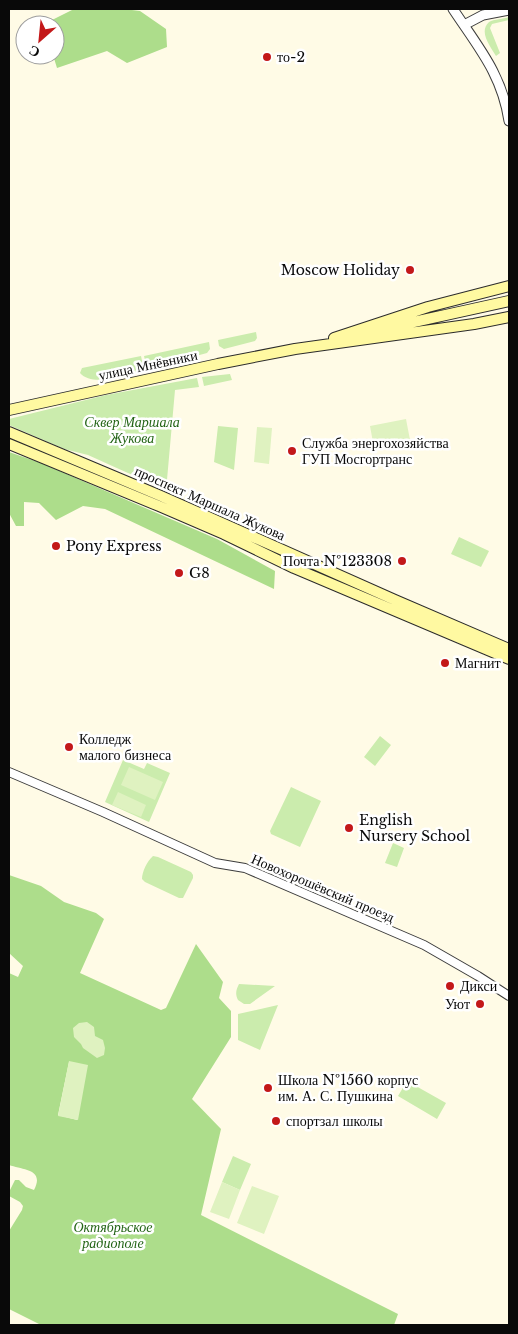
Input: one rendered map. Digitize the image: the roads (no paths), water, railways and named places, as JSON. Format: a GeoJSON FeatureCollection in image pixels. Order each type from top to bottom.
{"type":"FeatureCollection","features":[{"type":"Feature","properties":{"kind":"main road","name":"улица Мнёвники"},"geometry":{"type":"LineString","coordinates":[[331,340],[421,310],[509,286]]}},
{"type":"Feature","properties":{"kind":"main road","name":"улица Мнёвники"},"geometry":{"type":"LineString","coordinates":[[9,411],[509,301]]}},
{"type":"Feature","properties":{"kind":"main road","name":"улица Мнёвники"},"geometry":{"type":"LineString","coordinates":[[294,349],[474,324],[509,317]]}},
{"type":"Feature","properties":{"kind":"main road","name":"проспект Маршала Жукова"},"geometry":{"type":"LineString","coordinates":[[10,432],[161,496],[386,597],[509,649]]}},
{"type":"Feature","properties":{"kind":"main road","name":"проспект Маршала Жукова"},"geometry":{"type":"LineString","coordinates":[[9,444],[224,534],[294,568],[509,659]]}},
{"type":"Feature","properties":{"kind":"street"},"geometry":{"type":"LineString","coordinates":[[453,9],[494,71],[504,97],[509,121]]}},
{"type":"Feature","properties":{"kind":"street"},"geometry":{"type":"LineString","coordinates":[[464,25],[483,15],[509,10]]}},
{"type":"Feature","properties":{"kind":"street","name":"Новохорошёвский проезд"},"geometry":{"type":"LineString","coordinates":[[9,772],[215,863],[245,868],[402,935],[442,955],[509,996]]}},
{"type":"Feature","properties":{"kind":"place","name":"то-2"},"geometry":{"type":"Point","coordinates":[267,57]}},
{"type":"Feature","properties":{"kind":"place","name":"Moscow Holiday"},"geometry":{"type":"Point","coordinates":[410,270]}},
{"type":"Feature","properties":{"kind":"place","name":"Служба энергохозяйства ГУП Мосгортранс"},"geometry":{"type":"Point","coordinates":[292,451]}},
{"type":"Feature","properties":{"kind":"place","name":"Pony Express"},"geometry":{"type":"Point","coordinates":[56,546]}},
{"type":"Feature","properties":{"kind":"place","name":"Почта №123308"},"geometry":{"type":"Point","coordinates":[402,561]}},
{"type":"Feature","properties":{"kind":"place","name":"G8"},"geometry":{"type":"Point","coordinates":[179,573]}},
{"type":"Feature","properties":{"kind":"place","name":"Магнит"},"geometry":{"type":"Point","coordinates":[445,663]}},
{"type":"Feature","properties":{"kind":"place","name":"Колледж малого бизнеса"},"geometry":{"type":"Point","coordinates":[69,747]}},
{"type":"Feature","properties":{"kind":"place","name":"English Nursery School"},"geometry":{"type":"Point","coordinates":[349,828]}},
{"type":"Feature","properties":{"kind":"place","name":"Дикси"},"geometry":{"type":"Point","coordinates":[450,986]}},
{"type":"Feature","properties":{"kind":"place","name":"Уют"},"geometry":{"type":"Point","coordinates":[480,1004]}},
{"type":"Feature","properties":{"kind":"place","name":"Школа №1560 корпус им. А. С. Пушкина"},"geometry":{"type":"Point","coordinates":[268,1088]}},
{"type":"Feature","properties":{"kind":"place","name":"спортзал школы"},"geometry":{"type":"Point","coordinates":[276,1121]}},
{"type":"Feature","properties":{"kind":"park label","name":"Сквер Маршала Жукова"},"geometry":{"type":"Point","coordinates":[132,430]}},
{"type":"Feature","properties":{"kind":"park label","name":"Октябрьское радиополе"},"geometry":{"type":"Point","coordinates":[113,1236]}}]}
